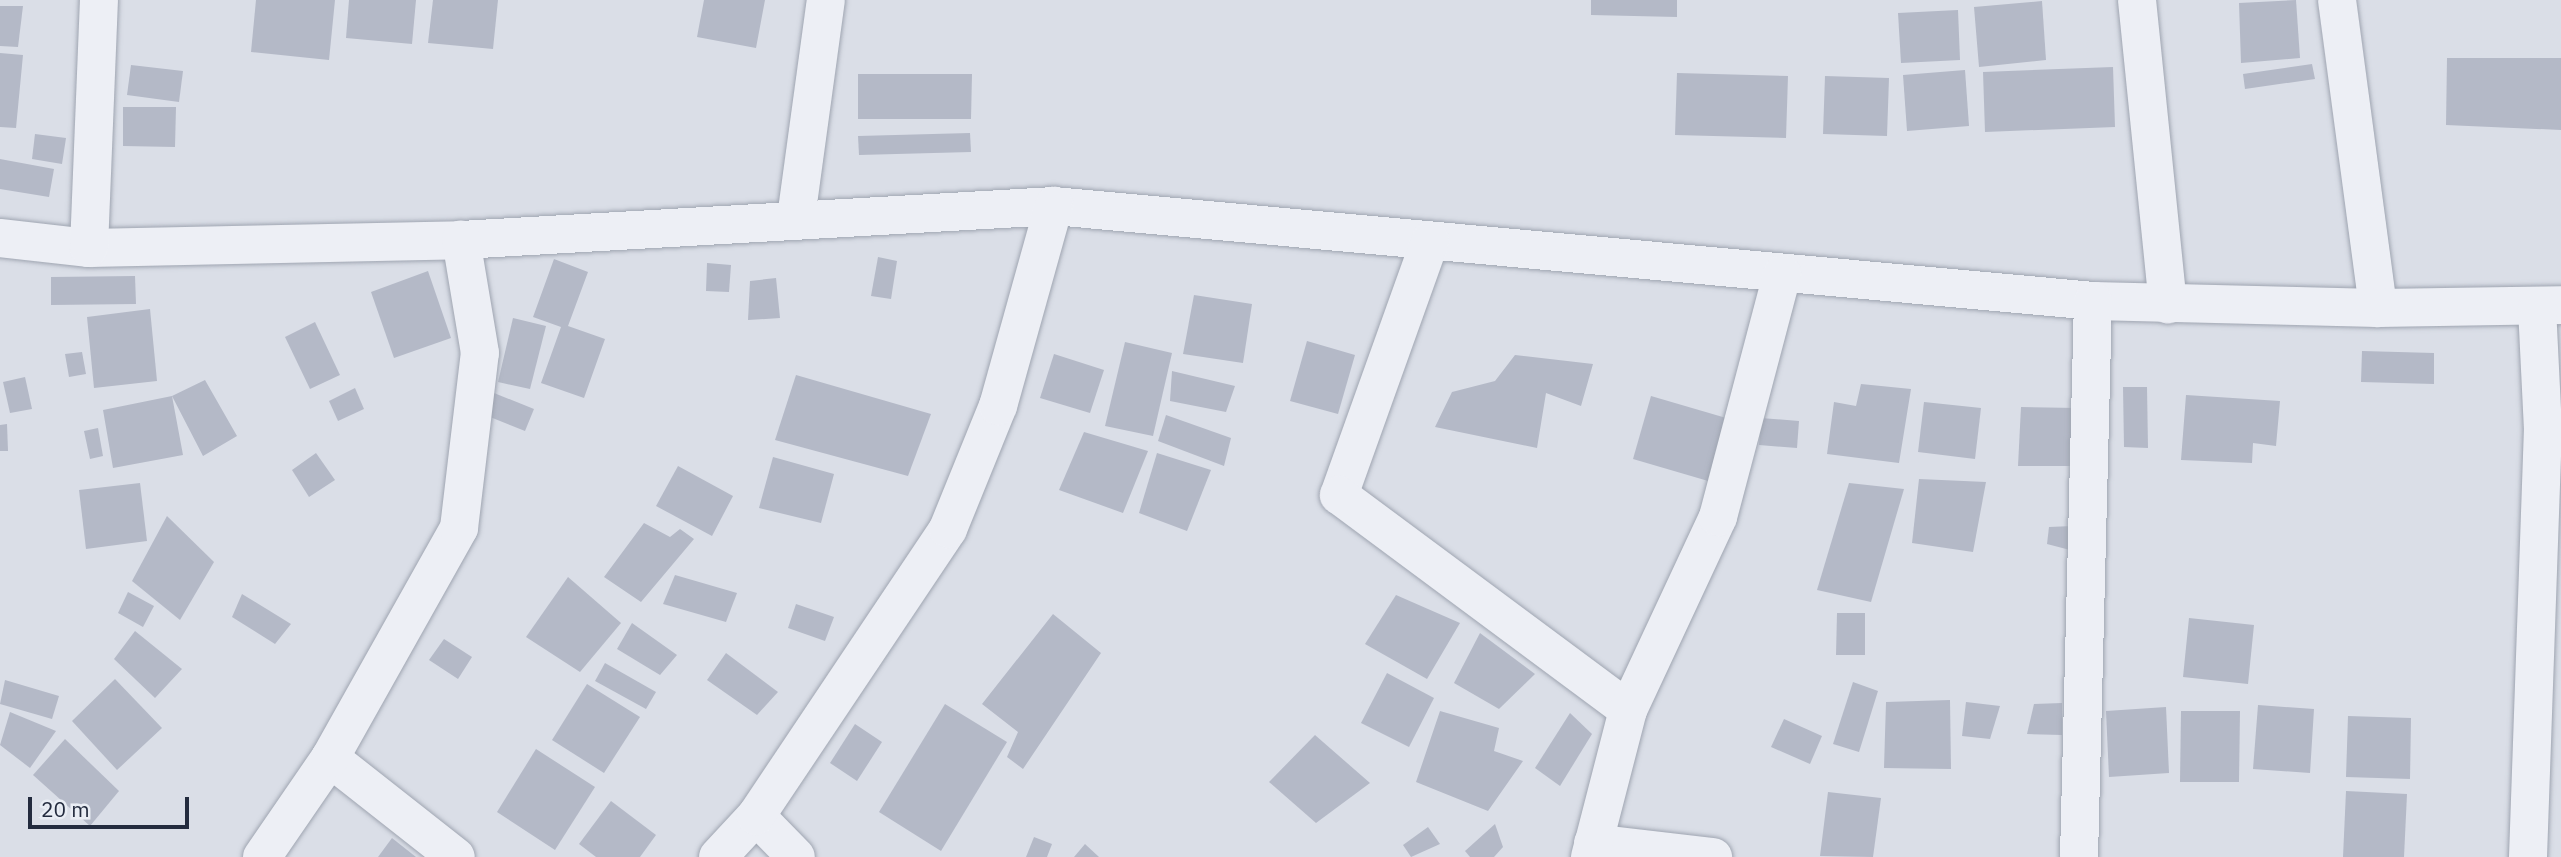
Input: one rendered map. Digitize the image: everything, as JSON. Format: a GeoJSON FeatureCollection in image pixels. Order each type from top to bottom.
{"type":"FeatureCollection","features":[{"type":"Feature","properties":{"kind":"street"},"geometry":{"type":"LineString","coordinates":[[89,248],[99,0]]}},
{"type":"Feature","properties":{"kind":"street"},"geometry":{"type":"LineString","coordinates":[[796,218],[826,0]]}},
{"type":"Feature","properties":{"kind":"street"},"geometry":{"type":"LineString","coordinates":[[2137,0],[2168,304]]}},
{"type":"Feature","properties":{"kind":"street"},"geometry":{"type":"LineString","coordinates":[[2337,0],[2378,308]]}},
{"type":"Feature","properties":{"kind":"street"},"geometry":{"type":"LineString","coordinates":[[0,238],[89,248],[461,240],[796,218],[1054,206],[1782,274],[2093,300],[2378,308],[2549,306],[2528,857]]}},
{"type":"Feature","properties":{"kind":"street"},"geometry":{"type":"LineString","coordinates":[[719,857],[756,816],[948,529],[998,406],[1054,206]]}},
{"type":"Feature","properties":{"kind":"street"},"geometry":{"type":"LineString","coordinates":[[262,857],[330,758],[459,528],[480,353],[461,240]]}},
{"type":"Feature","properties":{"kind":"street"},"geometry":{"type":"LineString","coordinates":[[1430,241],[1339,495],[1628,710]]}},
{"type":"Feature","properties":{"kind":"street"},"geometry":{"type":"LineString","coordinates":[[1713,857],[1591,850],[1628,710],[1718,517],[1782,274]]}},
{"type":"Feature","properties":{"kind":"street"},"geometry":{"type":"LineString","coordinates":[[2079,857],[2093,300]]}},
{"type":"Feature","properties":{"kind":"street"},"geometry":{"type":"LineString","coordinates":[[330,758],[456,857]]}},
{"type":"Feature","properties":{"kind":"street"},"geometry":{"type":"LineString","coordinates":[[756,816],[796,857]]}},
{"type":"Feature","properties":{"kind":"building"},"geometry":{"type":"Polygon","coordinates":[[[256,0],[335,0],[329,60],[251,52],[256,0]]]}},
{"type":"Feature","properties":{"kind":"building"},"geometry":{"type":"Polygon","coordinates":[[[349,0],[416,0],[412,44],[346,38],[349,0]]]}},
{"type":"Feature","properties":{"kind":"building"},"geometry":{"type":"Polygon","coordinates":[[[433,0],[498,0],[493,49],[428,43],[433,0]]]}},
{"type":"Feature","properties":{"kind":"building"},"geometry":{"type":"Polygon","coordinates":[[[704,0],[765,0],[756,48],[697,37],[704,0]]]}},
{"type":"Feature","properties":{"kind":"building"},"geometry":{"type":"Polygon","coordinates":[[[1591,0],[1677,0],[1677,17],[1591,15],[1591,0]]]}},
{"type":"Feature","properties":{"kind":"building"},"geometry":{"type":"Polygon","coordinates":[[[2296,0],[2300,58],[2241,63],[2239,3],[2296,0]]]}},
{"type":"Feature","properties":{"kind":"building"},"geometry":{"type":"Polygon","coordinates":[[[2042,1],[2046,60],[1979,67],[1974,7],[2042,1]]]}},
{"type":"Feature","properties":{"kind":"building"},"geometry":{"type":"Polygon","coordinates":[[[0,6],[23,6],[18,47],[0,46],[0,6]]]}},
{"type":"Feature","properties":{"kind":"building"},"geometry":{"type":"Polygon","coordinates":[[[1958,10],[1960,60],[1901,63],[1898,13],[1958,10]]]}},
{"type":"Feature","properties":{"kind":"building"},"geometry":{"type":"Polygon","coordinates":[[[0,53],[23,55],[16,128],[0,127],[0,53]]]}},
{"type":"Feature","properties":{"kind":"building"},"geometry":{"type":"Polygon","coordinates":[[[2447,58],[2561,58],[2561,130],[2446,125],[2447,58]]]}},
{"type":"Feature","properties":{"kind":"building"},"geometry":{"type":"Polygon","coordinates":[[[2312,64],[2315,79],[2245,89],[2243,74],[2312,64]]]}},
{"type":"Feature","properties":{"kind":"building"},"geometry":{"type":"Polygon","coordinates":[[[131,65],[183,71],[179,102],[127,95],[131,65]]]}},
{"type":"Feature","properties":{"kind":"building"},"geometry":{"type":"Polygon","coordinates":[[[2113,67],[2115,127],[1985,132],[1983,72],[2113,67]]]}},
{"type":"Feature","properties":{"kind":"building"},"geometry":{"type":"Polygon","coordinates":[[[1965,70],[1969,126],[1907,131],[1903,75],[1965,70]]]}},
{"type":"Feature","properties":{"kind":"building"},"geometry":{"type":"Polygon","coordinates":[[[1677,73],[1788,76],[1786,138],[1675,135],[1677,73]]]}},
{"type":"Feature","properties":{"kind":"building"},"geometry":{"type":"Polygon","coordinates":[[[858,74],[972,74],[971,119],[858,119],[858,74]]]}},
{"type":"Feature","properties":{"kind":"building"},"geometry":{"type":"Polygon","coordinates":[[[1825,76],[1889,78],[1887,136],[1823,134],[1825,76]]]}},
{"type":"Feature","properties":{"kind":"building"},"geometry":{"type":"Polygon","coordinates":[[[123,107],[176,107],[175,147],[123,146],[123,107]]]}},
{"type":"Feature","properties":{"kind":"building"},"geometry":{"type":"Polygon","coordinates":[[[970,133],[971,152],[859,155],[858,136],[970,133]]]}},
{"type":"Feature","properties":{"kind":"building"},"geometry":{"type":"Polygon","coordinates":[[[35,134],[66,138],[62,164],[32,159],[35,134]]]}},
{"type":"Feature","properties":{"kind":"building"},"geometry":{"type":"Polygon","coordinates":[[[0,159],[54,169],[49,197],[0,189],[0,159]]]}},
{"type":"Feature","properties":{"kind":"building"},"geometry":{"type":"Polygon","coordinates":[[[878,257],[897,261],[891,299],[871,296],[878,257]]]}},
{"type":"Feature","properties":{"kind":"building"},"geometry":{"type":"Polygon","coordinates":[[[554,259],[588,272],[568,326],[605,339],[584,398],[541,383],[561,327],[533,317],[554,259]]]}},
{"type":"Feature","properties":{"kind":"building"},"geometry":{"type":"Polygon","coordinates":[[[707,263],[731,265],[729,292],[706,291],[707,263]]]}},
{"type":"Feature","properties":{"kind":"building"},"geometry":{"type":"Polygon","coordinates":[[[428,271],[451,338],[394,358],[371,292],[428,271]]]}},
{"type":"Feature","properties":{"kind":"building"},"geometry":{"type":"Polygon","coordinates":[[[135,276],[136,304],[51,305],[51,277],[135,276]]]}},
{"type":"Feature","properties":{"kind":"building"},"geometry":{"type":"Polygon","coordinates":[[[776,278],[780,318],[748,320],[750,281],[776,278]]]}},
{"type":"Feature","properties":{"kind":"building"},"geometry":{"type":"Polygon","coordinates":[[[1194,295],[1252,304],[1243,363],[1183,354],[1194,295]]]}},
{"type":"Feature","properties":{"kind":"building"},"geometry":{"type":"Polygon","coordinates":[[[150,309],[157,381],[94,388],[87,317],[150,309]]]}},
{"type":"Feature","properties":{"kind":"building"},"geometry":{"type":"Polygon","coordinates":[[[513,318],[546,326],[530,389],[498,382],[513,318]]]}},
{"type":"Feature","properties":{"kind":"building"},"geometry":{"type":"Polygon","coordinates":[[[315,322],[340,375],[310,389],[285,337],[315,322]]]}},
{"type":"Feature","properties":{"kind":"building"},"geometry":{"type":"Polygon","coordinates":[[[1307,341],[1355,355],[1338,414],[1290,401],[1307,341]]]}},
{"type":"Feature","properties":{"kind":"building"},"geometry":{"type":"Polygon","coordinates":[[[1125,342],[1172,353],[1153,436],[1105,426],[1125,342]]]}},
{"type":"Feature","properties":{"kind":"building"},"geometry":{"type":"Polygon","coordinates":[[[2362,351],[2434,353],[2434,384],[2361,382],[2362,351]]]}},
{"type":"Feature","properties":{"kind":"building"},"geometry":{"type":"Polygon","coordinates":[[[82,352],[86,374],[69,377],[65,354],[82,352]]]}},
{"type":"Feature","properties":{"kind":"building"},"geometry":{"type":"Polygon","coordinates":[[[1054,354],[1104,370],[1090,413],[1040,398],[1054,354]]]}},
{"type":"Feature","properties":{"kind":"building"},"geometry":{"type":"Polygon","coordinates":[[[1515,355],[1593,364],[1581,406],[1546,393],[1537,448],[1435,427],[1452,392],[1495,381],[1515,355]]]}},
{"type":"Feature","properties":{"kind":"building"},"geometry":{"type":"Polygon","coordinates":[[[1172,371],[1235,386],[1226,412],[1170,401],[1172,371]]]}},
{"type":"Feature","properties":{"kind":"building"},"geometry":{"type":"Polygon","coordinates":[[[796,375],[931,414],[908,476],[775,440],[796,375]]]}},
{"type":"Feature","properties":{"kind":"building"},"geometry":{"type":"Polygon","coordinates":[[[25,377],[32,409],[10,413],[3,382],[25,377]]]}},
{"type":"Feature","properties":{"kind":"building"},"geometry":{"type":"Polygon","coordinates":[[[205,380],[237,436],[203,456],[172,396],[205,380]]]}},
{"type":"Feature","properties":{"kind":"building"},"geometry":{"type":"Polygon","coordinates":[[[1861,384],[1911,389],[1899,463],[1827,454],[1834,402],[1856,406],[1861,384]]]}},
{"type":"Feature","properties":{"kind":"building"},"geometry":{"type":"Polygon","coordinates":[[[2123,387],[2147,387],[2148,448],[2124,447],[2123,387]]]}},
{"type":"Feature","properties":{"kind":"building"},"geometry":{"type":"Polygon","coordinates":[[[355,388],[364,409],[338,421],[329,401],[355,388]]]}},
{"type":"Feature","properties":{"kind":"building"},"geometry":{"type":"Polygon","coordinates":[[[494,393],[534,409],[525,431],[485,415],[494,393]]]}},
{"type":"Feature","properties":{"kind":"building"},"geometry":{"type":"Polygon","coordinates":[[[2186,395],[2280,401],[2276,446],[2253,443],[2252,463],[2181,460],[2186,395]]]}},
{"type":"Feature","properties":{"kind":"building"},"geometry":{"type":"Polygon","coordinates":[[[172,396],[183,455],[113,468],[103,410],[172,396]]]}},
{"type":"Feature","properties":{"kind":"building"},"geometry":{"type":"Polygon","coordinates":[[[1651,396],[1733,420],[1715,483],[1633,459],[1651,396]]]}},
{"type":"Feature","properties":{"kind":"building"},"geometry":{"type":"Polygon","coordinates":[[[1924,402],[1981,408],[1975,459],[1918,452],[1924,402]]]}},
{"type":"Feature","properties":{"kind":"building"},"geometry":{"type":"Polygon","coordinates":[[[2021,407],[2077,408],[2074,466],[2018,466],[2021,407]]]}},
{"type":"Feature","properties":{"kind":"building"},"geometry":{"type":"Polygon","coordinates":[[[1166,415],[1231,438],[1224,466],[1158,441],[1166,415]]]}},
{"type":"Feature","properties":{"kind":"building"},"geometry":{"type":"Polygon","coordinates":[[[1761,418],[1799,421],[1797,448],[1759,445],[1761,418]]]}},
{"type":"Feature","properties":{"kind":"building"},"geometry":{"type":"Polygon","coordinates":[[[7,424],[8,451],[0,451],[0,425],[7,424]]]}},
{"type":"Feature","properties":{"kind":"building"},"geometry":{"type":"Polygon","coordinates":[[[98,428],[103,456],[90,459],[84,431],[98,428]]]}},
{"type":"Feature","properties":{"kind":"building"},"geometry":{"type":"Polygon","coordinates":[[[1084,432],[1148,451],[1123,513],[1059,490],[1084,432]]]}},
{"type":"Feature","properties":{"kind":"building"},"geometry":{"type":"Polygon","coordinates":[[[316,453],[335,480],[309,497],[292,470],[316,453]]]}},
{"type":"Feature","properties":{"kind":"building"},"geometry":{"type":"Polygon","coordinates":[[[1157,453],[1211,470],[1187,531],[1139,513],[1157,453]]]}},
{"type":"Feature","properties":{"kind":"building"},"geometry":{"type":"Polygon","coordinates":[[[773,457],[834,474],[821,523],[759,508],[773,457]]]}},
{"type":"Feature","properties":{"kind":"building"},"geometry":{"type":"Polygon","coordinates":[[[678,466],[733,496],[712,536],[656,506],[678,466]]]}},
{"type":"Feature","properties":{"kind":"building"},"geometry":{"type":"Polygon","coordinates":[[[1919,479],[1986,482],[1973,552],[1912,543],[1919,479]]]}},
{"type":"Feature","properties":{"kind":"building"},"geometry":{"type":"Polygon","coordinates":[[[140,483],[147,541],[86,549],[79,490],[140,483]]]}},
{"type":"Feature","properties":{"kind":"building"},"geometry":{"type":"Polygon","coordinates":[[[1849,483],[1904,489],[1871,602],[1817,590],[1849,483]]]}},
{"type":"Feature","properties":{"kind":"building"},"geometry":{"type":"Polygon","coordinates":[[[167,516],[214,562],[180,620],[132,581],[167,516]]]}},
{"type":"Feature","properties":{"kind":"building"},"geometry":{"type":"Polygon","coordinates":[[[644,523],[670,537],[680,529],[694,539],[641,602],[604,577],[644,523]]]}},
{"type":"Feature","properties":{"kind":"building"},"geometry":{"type":"Polygon","coordinates":[[[2073,526],[2070,550],[2047,544],[2049,527],[2073,526]]]}},
{"type":"Feature","properties":{"kind":"building"},"geometry":{"type":"Polygon","coordinates":[[[675,575],[737,593],[726,622],[663,604],[675,575]]]}},
{"type":"Feature","properties":{"kind":"building"},"geometry":{"type":"Polygon","coordinates":[[[568,577],[621,623],[580,672],[526,637],[568,577]]]}},
{"type":"Feature","properties":{"kind":"building"},"geometry":{"type":"Polygon","coordinates":[[[128,592],[154,606],[143,627],[118,613],[128,592]]]}},
{"type":"Feature","properties":{"kind":"building"},"geometry":{"type":"Polygon","coordinates":[[[242,594],[291,624],[275,644],[232,617],[242,594]]]}},
{"type":"Feature","properties":{"kind":"building"},"geometry":{"type":"Polygon","coordinates":[[[1396,595],[1460,623],[1427,679],[1365,644],[1396,595]]]}},
{"type":"Feature","properties":{"kind":"building"},"geometry":{"type":"Polygon","coordinates":[[[796,604],[834,617],[825,641],[788,628],[796,604]]]}},
{"type":"Feature","properties":{"kind":"building"},"geometry":{"type":"Polygon","coordinates":[[[1837,613],[1865,613],[1865,655],[1836,655],[1837,613]]]}},
{"type":"Feature","properties":{"kind":"building"},"geometry":{"type":"Polygon","coordinates":[[[1053,614],[1101,653],[1023,769],[1007,757],[1018,732],[982,704],[1053,614]]]}},
{"type":"Feature","properties":{"kind":"building"},"geometry":{"type":"Polygon","coordinates":[[[2189,618],[2254,625],[2248,684],[2183,677],[2189,618]]]}},
{"type":"Feature","properties":{"kind":"building"},"geometry":{"type":"Polygon","coordinates":[[[632,623],[677,655],[660,675],[617,649],[632,623]]]}},
{"type":"Feature","properties":{"kind":"building"},"geometry":{"type":"Polygon","coordinates":[[[135,631],[182,669],[155,698],[114,659],[135,631]]]}},
{"type":"Feature","properties":{"kind":"building"},"geometry":{"type":"Polygon","coordinates":[[[1480,633],[1535,674],[1499,709],[1454,683],[1480,633]]]}},
{"type":"Feature","properties":{"kind":"building"},"geometry":{"type":"Polygon","coordinates":[[[444,639],[472,657],[458,679],[429,660],[444,639]]]}},
{"type":"Feature","properties":{"kind":"building"},"geometry":{"type":"Polygon","coordinates":[[[726,653],[778,692],[757,715],[707,680],[726,653]]]}},
{"type":"Feature","properties":{"kind":"building"},"geometry":{"type":"Polygon","coordinates":[[[605,663],[656,692],[646,709],[595,681],[605,663]]]}},
{"type":"Feature","properties":{"kind":"building"},"geometry":{"type":"Polygon","coordinates":[[[1387,673],[1434,698],[1409,747],[1361,723],[1387,673]]]}},
{"type":"Feature","properties":{"kind":"building"},"geometry":{"type":"Polygon","coordinates":[[[115,679],[162,728],[117,770],[72,721],[115,679]]]}},
{"type":"Feature","properties":{"kind":"building"},"geometry":{"type":"Polygon","coordinates":[[[5,680],[59,696],[52,719],[0,704],[5,680]]]}},
{"type":"Feature","properties":{"kind":"building"},"geometry":{"type":"Polygon","coordinates":[[[1853,682],[1878,691],[1859,752],[1833,744],[1853,682]]]}},
{"type":"Feature","properties":{"kind":"building"},"geometry":{"type":"Polygon","coordinates":[[[587,684],[640,717],[604,773],[552,740],[587,684]]]}},
{"type":"Feature","properties":{"kind":"building"},"geometry":{"type":"Polygon","coordinates":[[[1950,700],[1951,769],[1884,768],[1886,702],[1950,700]]]}},
{"type":"Feature","properties":{"kind":"building"},"geometry":{"type":"Polygon","coordinates":[[[1966,702],[2000,706],[1990,739],[1962,736],[1966,702]]]}},
{"type":"Feature","properties":{"kind":"building"},"geometry":{"type":"Polygon","coordinates":[[[2062,703],[2062,735],[2027,734],[2034,704],[2062,703]]]}},
{"type":"Feature","properties":{"kind":"building"},"geometry":{"type":"Polygon","coordinates":[[[945,704],[1007,742],[941,851],[879,812],[945,704]]]}},
{"type":"Feature","properties":{"kind":"building"},"geometry":{"type":"Polygon","coordinates":[[[2258,705],[2314,709],[2310,773],[2253,769],[2258,705]]]}},
{"type":"Feature","properties":{"kind":"building"},"geometry":{"type":"Polygon","coordinates":[[[2166,707],[2169,773],[2109,777],[2106,711],[2166,707]]]}},
{"type":"Feature","properties":{"kind":"building"},"geometry":{"type":"Polygon","coordinates":[[[1440,711],[1499,728],[1494,751],[1523,761],[1488,811],[1416,782],[1440,711]]]}},
{"type":"Feature","properties":{"kind":"building"},"geometry":{"type":"Polygon","coordinates":[[[2181,711],[2240,711],[2239,782],[2180,782],[2181,711]]]}},
{"type":"Feature","properties":{"kind":"building"},"geometry":{"type":"Polygon","coordinates":[[[10,712],[56,731],[30,768],[0,745],[10,712]]]}},
{"type":"Feature","properties":{"kind":"building"},"geometry":{"type":"Polygon","coordinates":[[[1570,713],[1592,734],[1560,786],[1535,768],[1570,713]]]}},
{"type":"Feature","properties":{"kind":"building"},"geometry":{"type":"Polygon","coordinates":[[[2348,716],[2411,718],[2410,779],[2346,777],[2348,716]]]}},
{"type":"Feature","properties":{"kind":"building"},"geometry":{"type":"Polygon","coordinates":[[[1784,719],[1822,736],[1810,764],[1771,747],[1784,719]]]}},
{"type":"Feature","properties":{"kind":"building"},"geometry":{"type":"Polygon","coordinates":[[[855,724],[882,742],[857,781],[830,763],[855,724]]]}},
{"type":"Feature","properties":{"kind":"building"},"geometry":{"type":"Polygon","coordinates":[[[1315,735],[1370,783],[1316,823],[1269,782],[1315,735]]]}},
{"type":"Feature","properties":{"kind":"building"},"geometry":{"type":"Polygon","coordinates":[[[65,739],[119,791],[90,826],[33,775],[65,739]]]}},
{"type":"Feature","properties":{"kind":"building"},"geometry":{"type":"Polygon","coordinates":[[[536,749],[595,787],[555,850],[497,812],[536,749]]]}},
{"type":"Feature","properties":{"kind":"building"},"geometry":{"type":"Polygon","coordinates":[[[2346,791],[2407,794],[2404,857],[2343,857],[2346,791]]]}},
{"type":"Feature","properties":{"kind":"building"},"geometry":{"type":"Polygon","coordinates":[[[1828,792],[1881,798],[1873,857],[1820,856],[1828,792]]]}},
{"type":"Feature","properties":{"kind":"building"},"geometry":{"type":"Polygon","coordinates":[[[611,801],[656,835],[640,857],[596,857],[579,844],[611,801]]]}},
{"type":"Feature","properties":{"kind":"building"},"geometry":{"type":"Polygon","coordinates":[[[1495,824],[1503,847],[1494,857],[1470,857],[1465,851],[1495,824]]]}},
{"type":"Feature","properties":{"kind":"building"},"geometry":{"type":"Polygon","coordinates":[[[1428,827],[1440,844],[1411,857],[1403,845],[1428,827]]]}},
{"type":"Feature","properties":{"kind":"building"},"geometry":{"type":"Polygon","coordinates":[[[1034,837],[1052,844],[1047,857],[1026,857],[1034,837]]]}},
{"type":"Feature","properties":{"kind":"building"},"geometry":{"type":"Polygon","coordinates":[[[392,838],[416,857],[378,857],[392,838]]]}},
{"type":"Feature","properties":{"kind":"building"},"geometry":{"type":"Polygon","coordinates":[[[1085,844],[1099,857],[1074,857],[1085,844]]]}}]}
